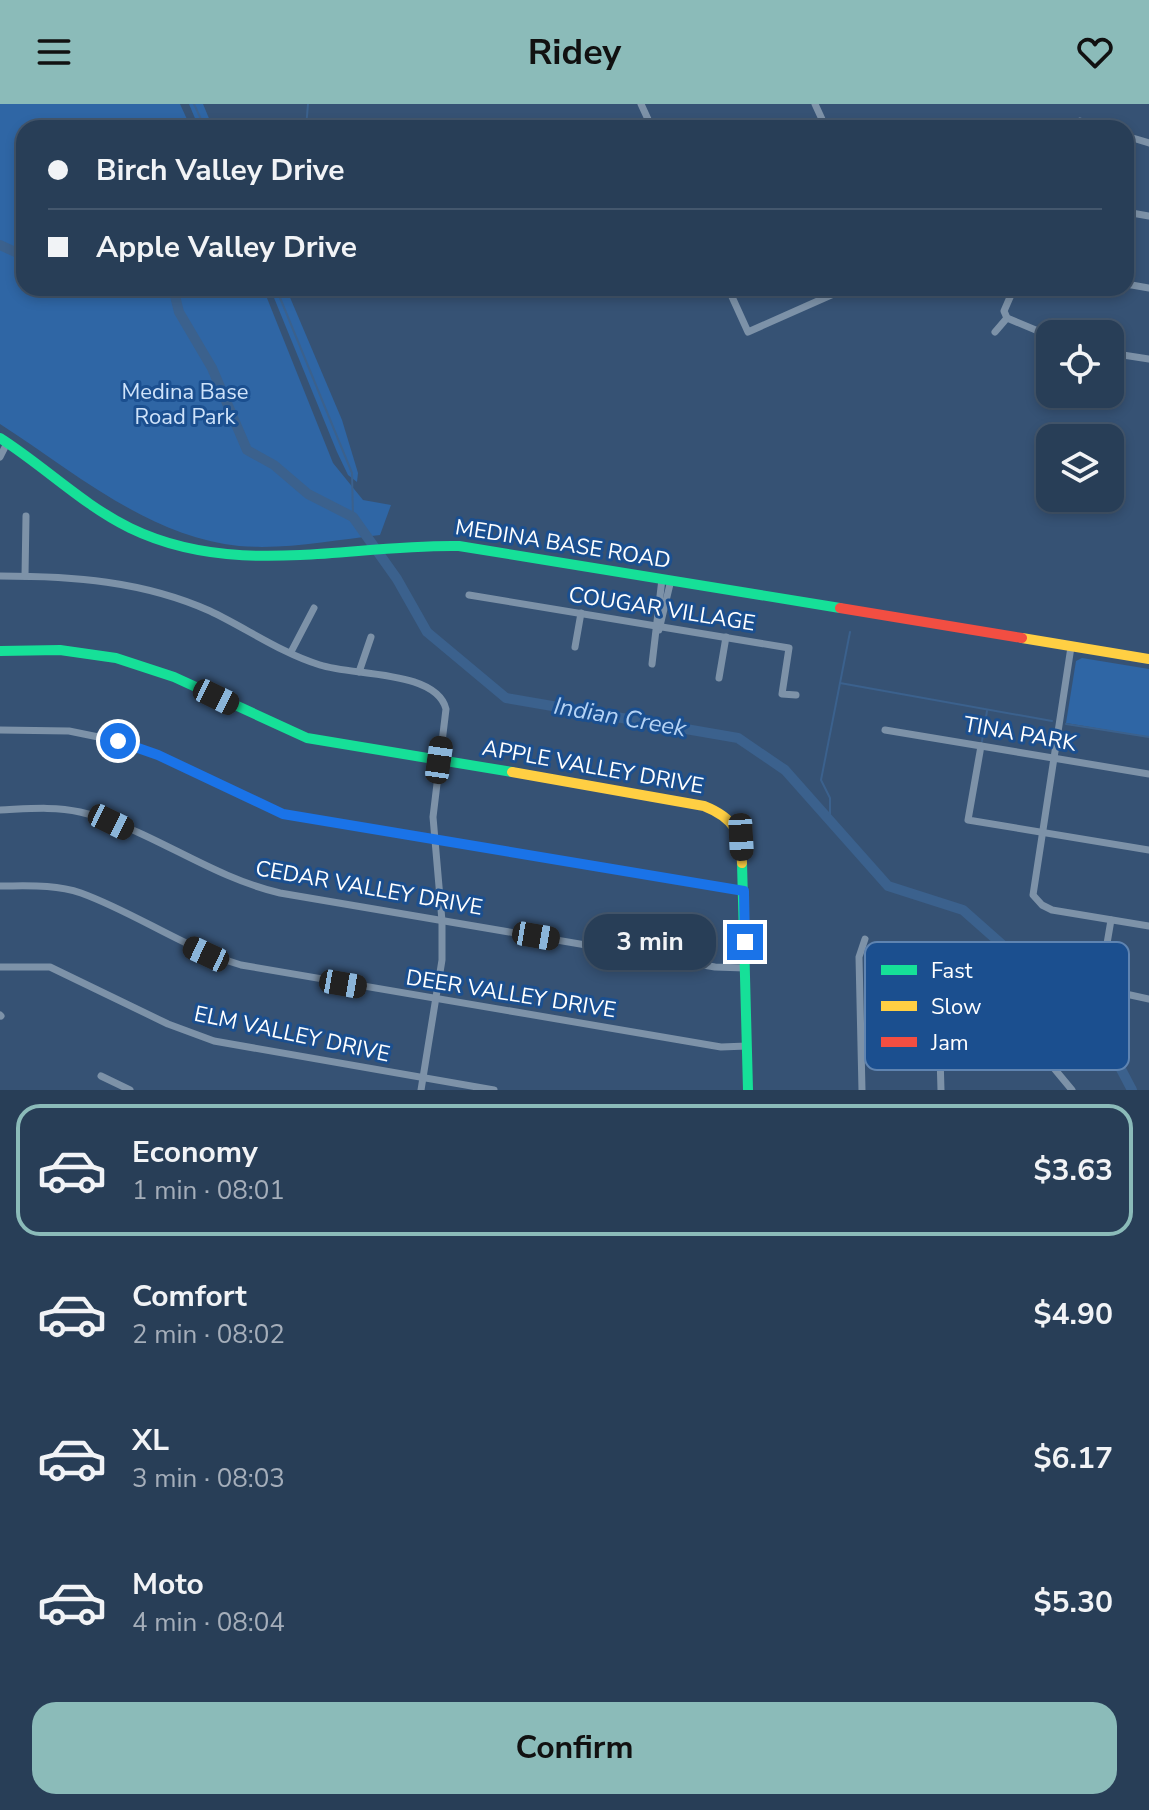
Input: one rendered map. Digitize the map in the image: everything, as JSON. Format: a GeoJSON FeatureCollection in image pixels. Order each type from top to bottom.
{"type":"FeatureCollection","features":[{"type":"Feature","properties":{"kind":"street"},"geometry":{"type":"LineString","coordinates":[[732,296],[748,332],[829,296]]}},
{"type":"Feature","properties":{"kind":"street"},"geometry":{"type":"LineString","coordinates":[[1011,296],[1004,311],[1007,318],[1036,330]]}},
{"type":"Feature","properties":{"kind":"street"},"geometry":{"type":"LineString","coordinates":[[995,332],[1007,318]]}},
{"type":"Feature","properties":{"kind":"street"},"geometry":{"type":"LineString","coordinates":[[1124,355],[1149,359]]}},
{"type":"Feature","properties":{"kind":"street"},"geometry":{"type":"LineString","coordinates":[[0,457],[4,440]]}},
{"type":"Feature","properties":{"kind":"street","name":"MEDINA BASE ROAD"},"geometry":{"type":"LineString","coordinates":[[4,440],[109,516],[176,548],[223,558],[263,560],[385,546],[459,546],[1149,659]]}},
{"type":"Feature","properties":{"kind":"street"},"geometry":{"type":"LineString","coordinates":[[25,576],[26,516]]}},
{"type":"Feature","properties":{"kind":"street"},"geometry":{"type":"LineString","coordinates":[[0,576],[88,579],[168,596],[209,611],[320,665],[414,682],[439,695],[446,709],[434,839],[442,921],[436,1000],[421,1090]]}},
{"type":"Feature","properties":{"kind":"street"},"geometry":{"type":"LineString","coordinates":[[652,664],[666,580]]}},
{"type":"Feature","properties":{"kind":"street","name":"COUGAR VILLAGE"},"geometry":{"type":"LineString","coordinates":[[469,595],[789,648],[782,694],[796,695]]}},
{"type":"Feature","properties":{"kind":"street"},"geometry":{"type":"LineString","coordinates":[[291,652],[314,608]]}},
{"type":"Feature","properties":{"kind":"street"},"geometry":{"type":"LineString","coordinates":[[575,647],[581,613]]}},
{"type":"Feature","properties":{"kind":"street"},"geometry":{"type":"LineString","coordinates":[[359,672],[371,637]]}},
{"type":"Feature","properties":{"kind":"street"},"geometry":{"type":"LineString","coordinates":[[719,678],[726,637]]}},
{"type":"Feature","properties":{"kind":"street"},"geometry":{"type":"LineString","coordinates":[[1071,647],[1032,884],[1036,900],[1052,910],[1149,926]]}},
{"type":"Feature","properties":{"kind":"street","name":"APPLE VALLEY DRIVE"},"geometry":{"type":"LineString","coordinates":[[0,651],[60,650],[116,658],[174,677],[295,735],[703,805],[740,831],[748,1090]]}},
{"type":"Feature","properties":{"kind":"street"},"geometry":{"type":"LineString","coordinates":[[0,730],[69,731],[118,741],[158,755],[269,810],[744,891]]}},
{"type":"Feature","properties":{"kind":"street","name":"TINA PARK"},"geometry":{"type":"LineString","coordinates":[[885,730],[1149,774]]}},
{"type":"Feature","properties":{"kind":"street"},"geometry":{"type":"LineString","coordinates":[[981,746],[968,820],[1149,850]]}},
{"type":"Feature","properties":{"kind":"street","name":"CEDAR VALLEY DRIVE"},"geometry":{"type":"LineString","coordinates":[[0,810],[63,809],[90,814],[249,886],[715,967],[745,968]]}},
{"type":"Feature","properties":{"kind":"street","name":"DEER VALLEY DRIVE"},"geometry":{"type":"LineString","coordinates":[[0,886],[43,886],[82,894],[206,954],[241,965],[721,1047],[747,1046]]}},
{"type":"Feature","properties":{"kind":"street"},"geometry":{"type":"LineString","coordinates":[[1107,942],[1111,920]]}},
{"type":"Feature","properties":{"kind":"street"},"geometry":{"type":"LineString","coordinates":[[862,1090],[859,957],[865,939]]}},
{"type":"Feature","properties":{"kind":"street","name":"ELM VALLEY DRIVE"},"geometry":{"type":"LineString","coordinates":[[0,967],[50,967],[168,1024],[214,1041],[494,1090]]}},
{"type":"Feature","properties":{"kind":"street"},"geometry":{"type":"LineString","coordinates":[[1129,995],[1149,999]]}},
{"type":"Feature","properties":{"kind":"street"},"geometry":{"type":"LineString","coordinates":[[940,1070],[941,1090]]}},
{"type":"Feature","properties":{"kind":"street"},"geometry":{"type":"LineString","coordinates":[[1055,1070],[1072,1090]]}},
{"type":"Feature","properties":{"kind":"street"},"geometry":{"type":"LineString","coordinates":[[101,1076],[130,1090]]}},
{"type":"Feature","properties":{"kind":"green space","name":"Medina Base Road Park"},"geometry":{"type":"Polygon","coordinates":[[[0,104],[180,104],[187,120],[16,120],[16,296],[266,296],[333,463],[363,500],[391,505],[380,535],[274,547],[239,546],[206,540],[143,516],[84,481],[0,424],[0,104]]]}},
{"type":"Feature","properties":{"kind":"green space"},"geometry":{"type":"Polygon","coordinates":[[[189,104],[203,104],[210,120],[196,120],[189,104]]]}},
{"type":"Feature","properties":{"kind":"green space"},"geometry":{"type":"Polygon","coordinates":[[[273,296],[289,296],[342,420],[358,473],[357,482],[348,475],[273,296]]]}},
{"type":"Feature","properties":{"kind":"green space"},"geometry":{"type":"Polygon","coordinates":[[[1082,658],[1149,669],[1149,737],[1066,723],[1076,661],[1082,658]]]}},
{"type":"Feature","properties":{"kind":"waterway"},"geometry":{"type":"LineString","coordinates":[[194,104],[201,120]]}},
{"type":"Feature","properties":{"kind":"waterway"},"geometry":{"type":"LineString","coordinates":[[307,120],[308,104]]}},
{"type":"Feature","properties":{"kind":"waterway","name":"Indian Creek"},"geometry":{"type":"LineString","coordinates":[[0,245],[16,252]]}},
{"type":"Feature","properties":{"kind":"waterway","name":"Indian Creek"},"geometry":{"type":"LineString","coordinates":[[175,296],[179,312],[212,368],[247,450],[274,465],[308,494],[353,517],[397,579],[427,632],[506,698],[738,738],[785,770],[888,886],[963,910],[999,942]]}},
{"type":"Feature","properties":{"kind":"waterway"},"geometry":{"type":"LineString","coordinates":[[279,296],[352,473],[353,517]]}},
{"type":"Feature","properties":{"kind":"waterway"},"geometry":{"type":"LineString","coordinates":[[830,823],[830,798],[821,780],[850,632]]}},
{"type":"Feature","properties":{"kind":"waterway"},"geometry":{"type":"LineString","coordinates":[[840,683],[1052,721]]}},
{"type":"Feature","properties":{"kind":"waterway"},"geometry":{"type":"LineString","coordinates":[[982,741],[987,711]]}},
{"type":"Feature","properties":{"kind":"waterway"},"geometry":{"type":"LineString","coordinates":[[1066,724],[1149,737]]}},
{"type":"Feature","properties":{"kind":"waterway","name":"Indian Creek"},"geometry":{"type":"LineString","coordinates":[[1121,1070],[1132,1090]]}},
{"type":"Feature","properties":{"kind":"traffic: fast"},"geometry":{"type":"LineString","coordinates":[[0,438],[113,519],[170,543],[210,552],[251,556],[459,546],[840,608]]}},
{"type":"Feature","properties":{"kind":"traffic: fast"},"geometry":{"type":"LineString","coordinates":[[0,651],[60,650],[116,658],[174,677],[307,738],[512,772]]}},
{"type":"Feature","properties":{"kind":"traffic: fast"},"geometry":{"type":"LineString","coordinates":[[742,863],[748,1090]]}},
{"type":"Feature","properties":{"kind":"traffic: slow"},"geometry":{"type":"LineString","coordinates":[[1022,638],[1149,659]]}},
{"type":"Feature","properties":{"kind":"traffic: slow"},"geometry":{"type":"LineString","coordinates":[[512,772],[704,806],[734,827],[742,863]]}},
{"type":"Feature","properties":{"kind":"traffic: jam"},"geometry":{"type":"LineString","coordinates":[[840,608],[1022,638]]}},
{"type":"Feature","properties":{"kind":"route"},"geometry":{"type":"LineString","coordinates":[[118,741],[158,755],[256,804],[283,814],[744,891],[745,942]]}}]}
